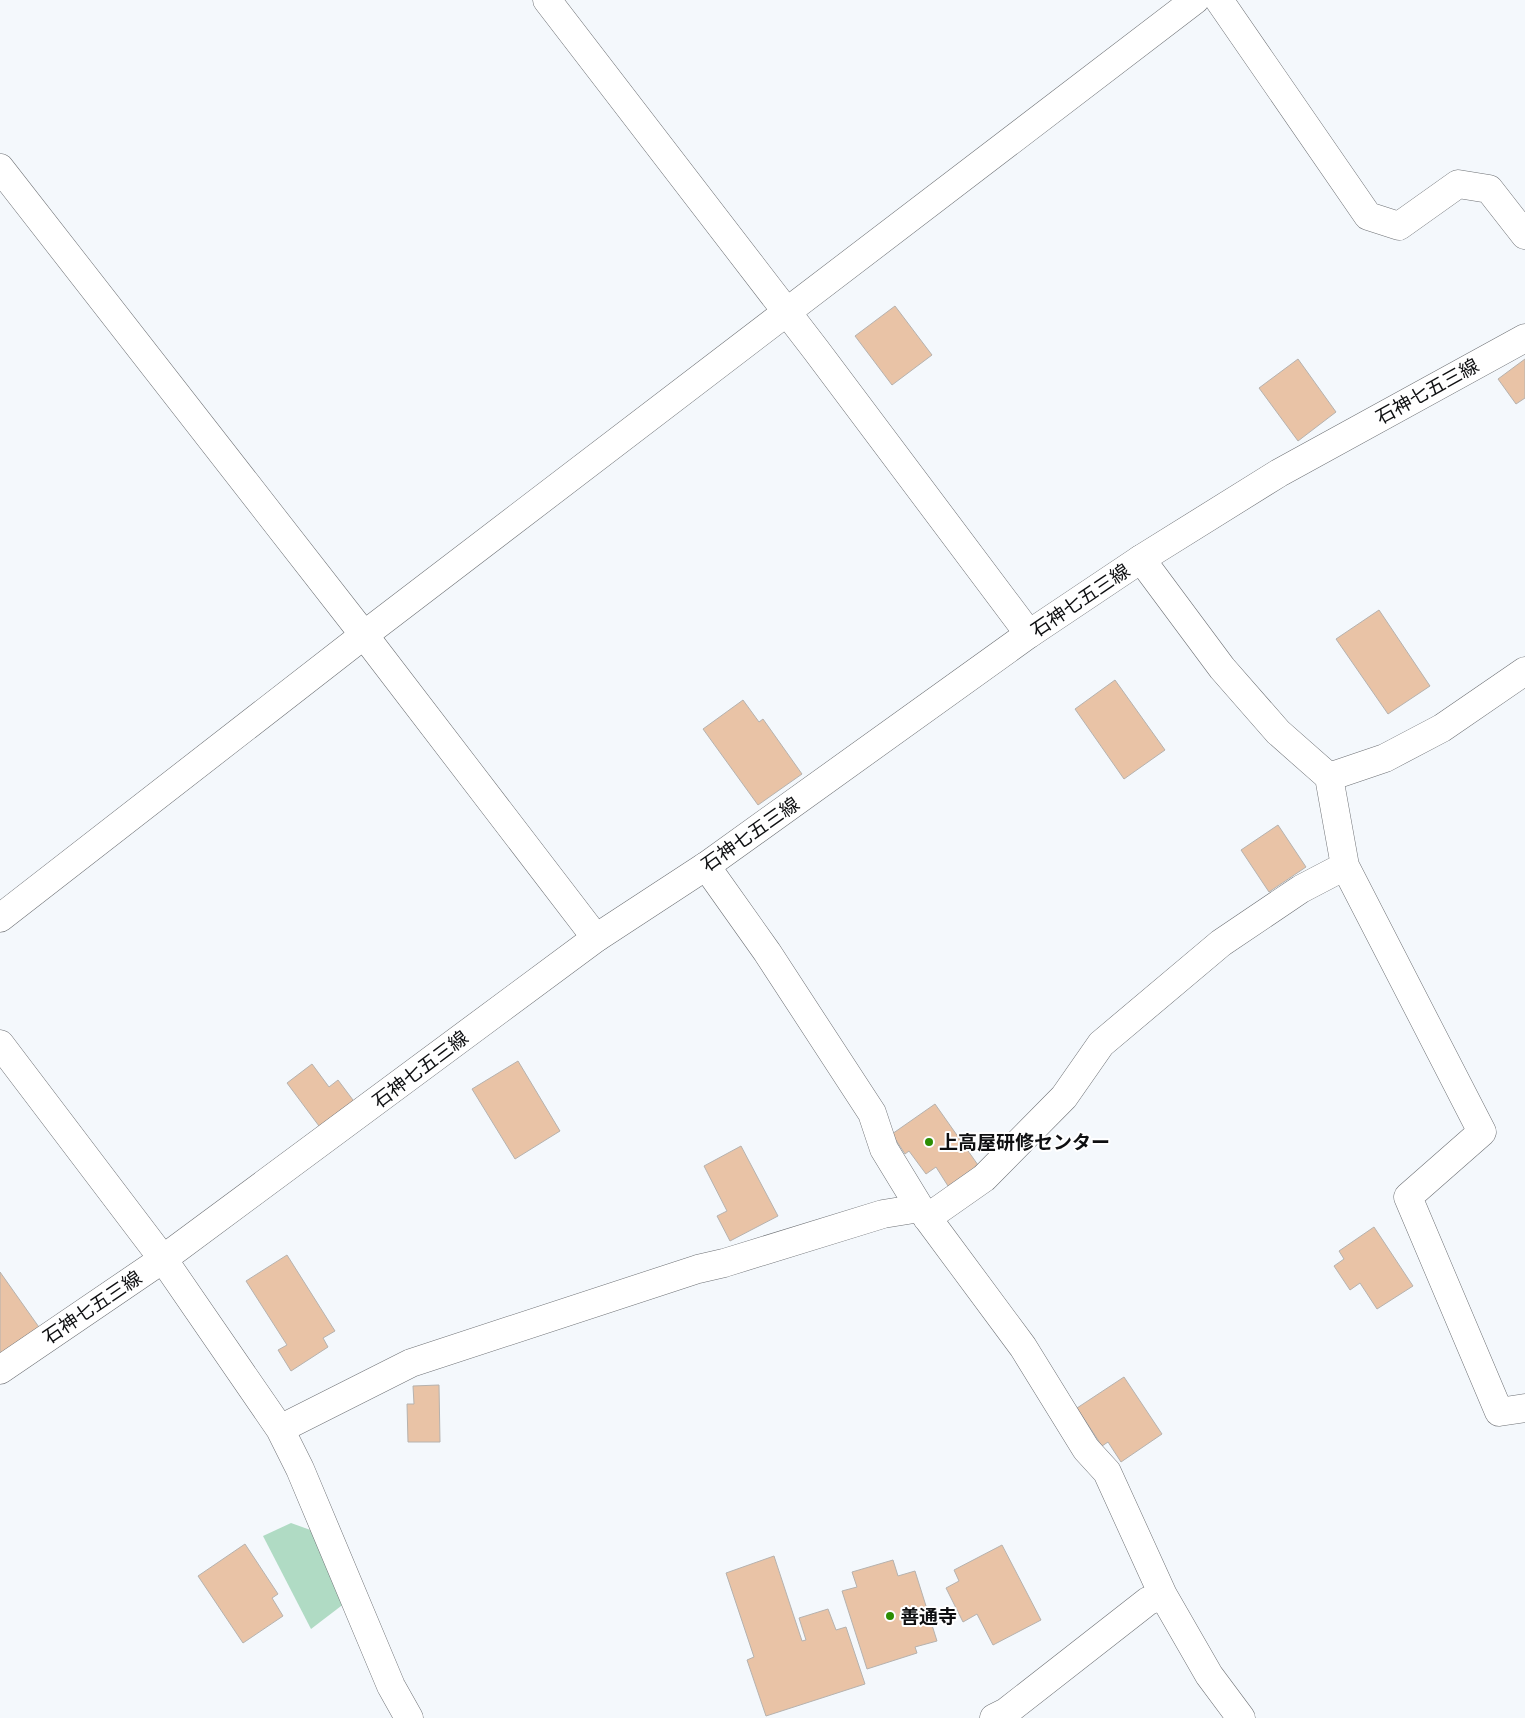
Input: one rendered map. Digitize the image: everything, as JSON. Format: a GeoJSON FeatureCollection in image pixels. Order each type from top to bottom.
{"type":"FeatureCollection","features":[{"type":"Feature","properties":{"kind":"street"},"geometry":{"type":"LineString","coordinates":[[547,0],[1030,634]]}},
{"type":"Feature","properties":{"kind":"street"},"geometry":{"type":"LineString","coordinates":[[0,918],[364,635],[1195,0]]}},
{"type":"Feature","properties":{"kind":"street"},"geometry":{"type":"LineString","coordinates":[[1220,0],[1368,216],[1399,226],[1458,184],[1489,189],[1525,235]]}},
{"type":"Feature","properties":{"kind":"street"},"geometry":{"type":"LineString","coordinates":[[0,168],[364,635],[596,938]]}},
{"type":"Feature","properties":{"kind":"street","name":"石神七五三線"},"geometry":{"type":"LineString","coordinates":[[0,1370],[164,1259],[596,938],[706,866],[1030,634],[1141,559],[1279,472],[1525,338]]}},
{"type":"Feature","properties":{"kind":"street"},"geometry":{"type":"LineString","coordinates":[[1141,559],[1222,668],[1278,732],[1329,777],[1345,866],[1482,1132],[1408,1197],[1499,1412],[1525,1408]]}},
{"type":"Feature","properties":{"kind":"street"},"geometry":{"type":"LineString","coordinates":[[1329,777],[1385,758],[1442,728],[1525,671]]}},
{"type":"Feature","properties":{"kind":"street"},"geometry":{"type":"LineString","coordinates":[[706,866],[767,952],[872,1113],[884,1149],[923,1213],[1023,1347],[1086,1449],[1107,1472],[1163,1596],[1209,1675],[1242,1718]]}},
{"type":"Feature","properties":{"kind":"street"},"geometry":{"type":"LineString","coordinates":[[280,1429],[410,1362],[698,1270],[883,1214],[923,1213],[984,1178],[1064,1097],[1101,1044],[1221,943],[1301,889],[1345,866]]}},
{"type":"Feature","properties":{"kind":"street"},"geometry":{"type":"LineString","coordinates":[[0,1044],[164,1259],[280,1429],[300,1470],[391,1686],[409,1718]]}},
{"type":"Feature","properties":{"kind":"street"},"geometry":{"type":"LineString","coordinates":[[994,1718],[1006,1712],[1148,1601],[1163,1596]]}},
{"type":"Feature","properties":{"kind":"green space"},"geometry":{"type":"Polygon","coordinates":[[[291,1523],[316,1532],[345,1603],[311,1629],[263,1536],[291,1523]]]}},
{"type":"Feature","properties":{"kind":"building"},"geometry":{"type":"Polygon","coordinates":[[[895,306],[932,355],[892,385],[855,336],[895,306]]]}},
{"type":"Feature","properties":{"kind":"building"},"geometry":{"type":"Polygon","coordinates":[[[1298,359],[1336,412],[1298,441],[1259,388],[1298,359]]]}},
{"type":"Feature","properties":{"kind":"building"},"geometry":{"type":"Polygon","coordinates":[[[1525,359],[1525,398],[1516,404],[1498,379],[1525,359]]]}},
{"type":"Feature","properties":{"kind":"building"},"geometry":{"type":"Polygon","coordinates":[[[1379,610],[1430,686],[1388,714],[1336,639],[1379,610]]]}},
{"type":"Feature","properties":{"kind":"building"},"geometry":{"type":"Polygon","coordinates":[[[1115,680],[1165,750],[1124,779],[1075,709],[1115,680]]]}},
{"type":"Feature","properties":{"kind":"building"},"geometry":{"type":"Polygon","coordinates":[[[743,700],[759,722],[763,719],[802,774],[758,805],[703,729],[743,700]]]}},
{"type":"Feature","properties":{"kind":"building"},"geometry":{"type":"Polygon","coordinates":[[[1278,825],[1306,867],[1269,892],[1241,850],[1278,825]]]}},
{"type":"Feature","properties":{"kind":"building"},"geometry":{"type":"Polygon","coordinates":[[[518,1061],[560,1131],[515,1159],[472,1089],[518,1061]]]}},
{"type":"Feature","properties":{"kind":"building"},"geometry":{"type":"Polygon","coordinates":[[[312,1064],[329,1087],[338,1080],[356,1104],[322,1130],[287,1083],[312,1064]]]}},
{"type":"Feature","properties":{"kind":"building","name":"上高屋研修センター"},"geometry":{"type":"Polygon","coordinates":[[[935,1104],[978,1165],[948,1186],[936,1167],[926,1174],[909,1151],[905,1154],[892,1134],[935,1104]]]}},
{"type":"Feature","properties":{"kind":"building"},"geometry":{"type":"Polygon","coordinates":[[[741,1146],[778,1216],[730,1241],[717,1216],[727,1211],[704,1166],[741,1146]]]}},
{"type":"Feature","properties":{"kind":"building"},"geometry":{"type":"Polygon","coordinates":[[[1374,1227],[1413,1286],[1377,1309],[1360,1283],[1350,1290],[1334,1266],[1344,1259],[1339,1251],[1374,1227]]]}},
{"type":"Feature","properties":{"kind":"building"},"geometry":{"type":"Polygon","coordinates":[[[287,1255],[335,1331],[323,1338],[328,1347],[291,1371],[278,1350],[287,1345],[246,1281],[287,1255]]]}},
{"type":"Feature","properties":{"kind":"building"},"geometry":{"type":"Polygon","coordinates":[[[0,1272],[41,1330],[0,1358],[0,1272]]]}},
{"type":"Feature","properties":{"kind":"building"},"geometry":{"type":"Polygon","coordinates":[[[1124,1377],[1162,1434],[1121,1462],[1108,1442],[1102,1446],[1077,1408],[1124,1377]]]}},
{"type":"Feature","properties":{"kind":"building"},"geometry":{"type":"Polygon","coordinates":[[[439,1385],[440,1442],[408,1442],[407,1404],[414,1404],[413,1386],[439,1385]]]}},
{"type":"Feature","properties":{"kind":"building"},"geometry":{"type":"Polygon","coordinates":[[[245,1544],[278,1594],[272,1598],[283,1616],[243,1643],[198,1576],[245,1544]]]}},
{"type":"Feature","properties":{"kind":"building"},"geometry":{"type":"Polygon","coordinates":[[[1002,1545],[1041,1620],[993,1645],[977,1614],[963,1622],[946,1588],[959,1581],[954,1570],[1002,1545]]]}},
{"type":"Feature","properties":{"kind":"building"},"geometry":{"type":"Polygon","coordinates":[[[774,1556],[802,1641],[806,1640],[799,1618],[828,1609],[836,1630],[846,1627],[865,1684],[766,1716],[747,1660],[754,1657],[726,1573],[774,1556]]]}},
{"type":"Feature","properties":{"kind":"building","name":"善通寺"},"geometry":{"type":"Polygon","coordinates":[[[893,1560],[898,1576],[915,1571],[937,1641],[915,1647],[917,1653],[867,1669],[842,1591],[857,1587],[852,1572],[893,1560]]]}},
{"type":"Feature","properties":{"kind":"place","name":"上高屋研修センター"},"geometry":{"type":"Point","coordinates":[929,1142]}},
{"type":"Feature","properties":{"kind":"place","name":"善通寺"},"geometry":{"type":"Point","coordinates":[890,1616]}}]}
